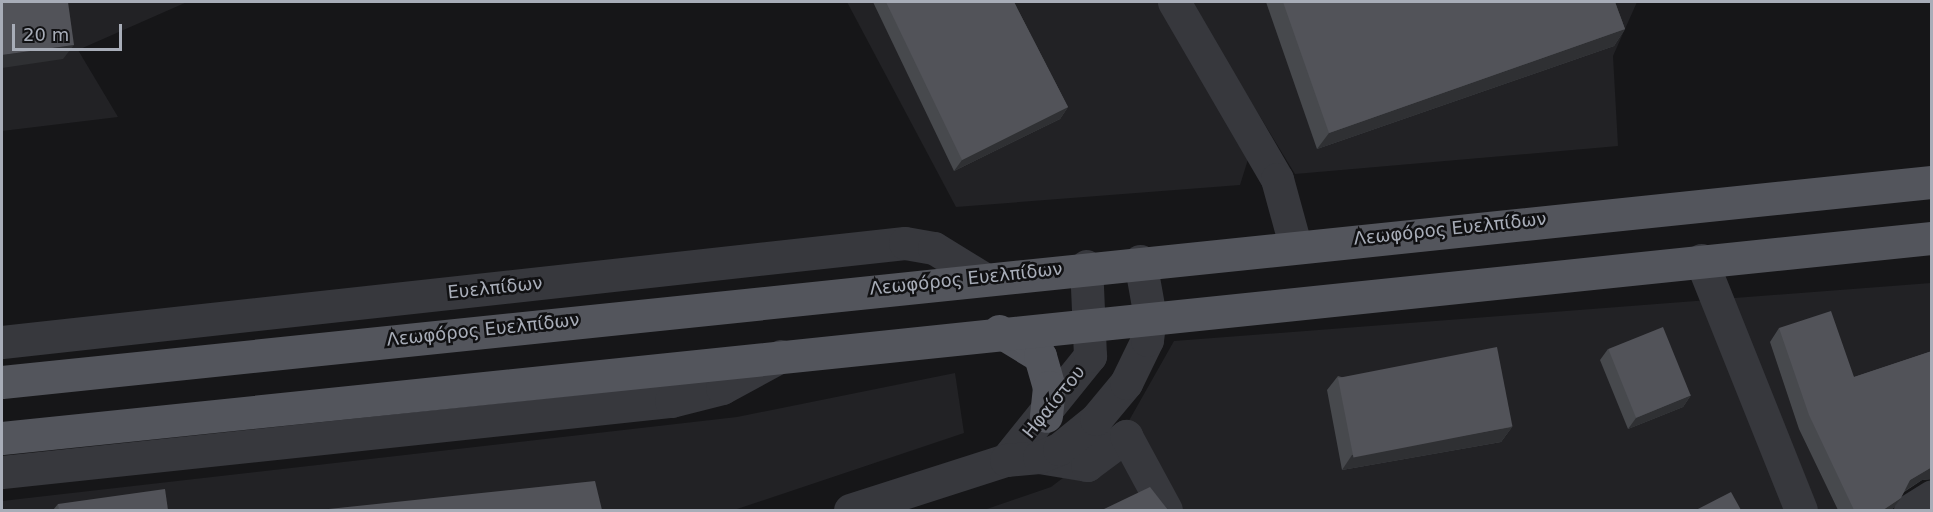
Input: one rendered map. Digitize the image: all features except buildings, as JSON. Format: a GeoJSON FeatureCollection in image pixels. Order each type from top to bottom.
{"type":"FeatureCollection","features":[{"type":"Feature","properties":{"kind":"main road","name":"Λεωφόρος Ευελπίδων"},"geometry":{"type":"LineString","coordinates":[[2,382],[981,277],[1932,182]]}},
{"type":"Feature","properties":{"kind":"main road"},"geometry":{"type":"LineString","coordinates":[[2,438],[1092,321],[1932,238]]}},
{"type":"Feature","properties":{"kind":"main road"},"geometry":{"type":"LineString","coordinates":[[999,332],[1040,356],[1049,387],[1046,416]]}},
{"type":"Feature","properties":{"kind":"street"},"geometry":{"type":"LineString","coordinates":[[1174,2],[1277,179],[1295,245]]}},
{"type":"Feature","properties":{"kind":"street","name":"Ευελπίδων"},"geometry":{"type":"LineString","coordinates":[[2,342],[905,243],[934,248],[981,277]]}},
{"type":"Feature","properties":{"kind":"street"},"geometry":{"type":"LineString","coordinates":[[1701,260],[1801,510]]}},
{"type":"Feature","properties":{"kind":"street","name":"Ηφαίστου"},"geometry":{"type":"LineString","coordinates":[[850,510],[1006,460],[1039,457],[1059,449],[1096,419],[1126,383],[1143,353],[1150,317],[1140,261]]}},
{"type":"Feature","properties":{"kind":"street","name":"Ηφαίστου"},"geometry":{"type":"LineString","coordinates":[[1006,460],[1046,416],[1090,356],[1092,321],[1086,267]]}},
{"type":"Feature","properties":{"kind":"street"},"geometry":{"type":"LineString","coordinates":[[2,472],[671,401],[722,388],[785,354]]}},
{"type":"Feature","properties":{"kind":"street"},"geometry":{"type":"LineString","coordinates":[[1039,457],[1087,465],[1126,436],[1166,510]]}},
{"type":"Feature","properties":{"kind":"street"},"geometry":{"type":"LineString","coordinates":[[1910,510],[1932,496]]}},
{"type":"Feature","properties":{"kind":"shaded area"},"geometry":{"type":"Polygon","coordinates":[[[2,2],[187,2],[78,50],[118,117],[2,131],[2,2]]]}},
{"type":"Feature","properties":{"kind":"shaded area"},"geometry":{"type":"Polygon","coordinates":[[[847,2],[1158,2],[1250,153],[1240,185],[956,207],[847,2]]]}},
{"type":"Feature","properties":{"kind":"shaded area"},"geometry":{"type":"Polygon","coordinates":[[[1190,2],[1637,2],[1613,56],[1618,146],[1295,174],[1190,2]]]}},
{"type":"Feature","properties":{"kind":"shaded area"},"geometry":{"type":"Polygon","coordinates":[[[1931,283],[1931,456],[1852,510],[984,510],[1051,487],[1122,433],[1174,341],[1931,283]]]}},
{"type":"Feature","properties":{"kind":"shaded area"},"geometry":{"type":"Polygon","coordinates":[[[955,373],[964,433],[734,510],[2,510],[2,501],[737,417],[955,373]]]}}]}
